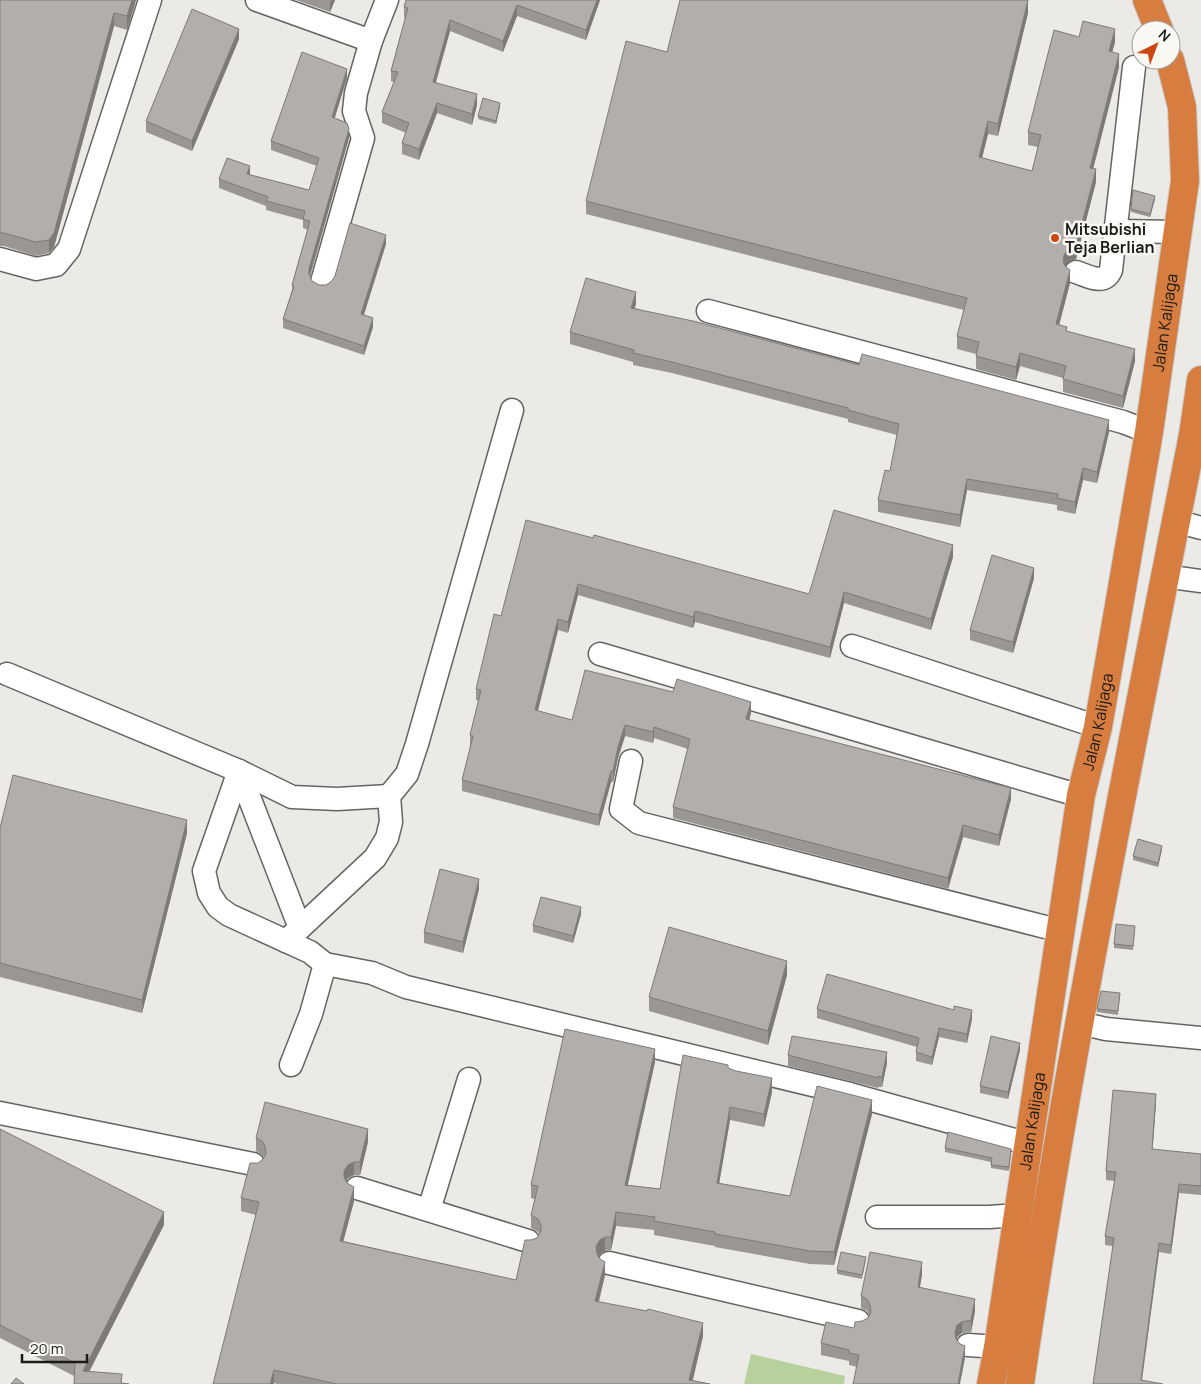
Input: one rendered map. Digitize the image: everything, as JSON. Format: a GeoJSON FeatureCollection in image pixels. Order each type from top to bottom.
{"type":"FeatureCollection","features":[{"type":"Feature","properties":{"kind":"highway"},"geometry":{"type":"LineString","coordinates":[[1147,0],[1155,20]]}},
{"type":"Feature","properties":{"kind":"highway","name":"Jalan Kalijaga"},"geometry":{"type":"LineString","coordinates":[[991,1384],[1081,795],[1098,727],[1149,432],[1178,232],[1185,181],[1182,107],[1173,70]]}},
{"type":"Feature","properties":{"kind":"highway","name":"Jalan Kalijaga"},"geometry":{"type":"LineString","coordinates":[[1020,1384],[1037,1267],[1095,937],[1164,576],[1188,525],[1193,435],[1201,380]]}},
{"type":"Feature","properties":{"kind":"highway"},"geometry":{"type":"LineString","coordinates":[[1149,432],[1193,435]]}},
{"type":"Feature","properties":{"kind":"street"},"geometry":{"type":"LineString","coordinates":[[0,259],[36,269],[56,264],[69,249],[150,0]]}},
{"type":"Feature","properties":{"kind":"street"},"geometry":{"type":"LineString","coordinates":[[257,0],[371,41]]}},
{"type":"Feature","properties":{"kind":"street"},"geometry":{"type":"LineString","coordinates":[[322,282],[363,138],[362,129],[354,111],[356,93],[371,41],[387,0]]}},
{"type":"Feature","properties":{"kind":"street"},"geometry":{"type":"LineString","coordinates":[[1076,272],[1097,279],[1105,279],[1111,270],[1134,70]]}},
{"type":"Feature","properties":{"kind":"street"},"geometry":{"type":"LineString","coordinates":[[1116,231],[1178,232]]}},
{"type":"Feature","properties":{"kind":"street"},"geometry":{"type":"LineString","coordinates":[[708,311],[1123,422],[1149,432]]}},
{"type":"Feature","properties":{"kind":"street"},"geometry":{"type":"LineString","coordinates":[[293,935],[374,858],[386,838],[390,822],[389,796],[407,774],[417,744],[512,410]]}},
{"type":"Feature","properties":{"kind":"street"},"geometry":{"type":"LineString","coordinates":[[1164,576],[1201,581]]}},
{"type":"Feature","properties":{"kind":"street"},"geometry":{"type":"LineString","coordinates":[[852,646],[1098,727]]}},
{"type":"Feature","properties":{"kind":"street"},"geometry":{"type":"LineString","coordinates":[[600,654],[1081,795]]}},
{"type":"Feature","properties":{"kind":"street"},"geometry":{"type":"LineString","coordinates":[[7,674],[239,772],[292,798],[337,799],[389,796]]}},
{"type":"Feature","properties":{"kind":"street"},"geometry":{"type":"LineString","coordinates":[[631,760],[621,809],[639,823],[1061,931]]}},
{"type":"Feature","properties":{"kind":"street"},"geometry":{"type":"LineString","coordinates":[[239,772],[204,871],[209,893],[218,906],[228,915],[293,935]]}},
{"type":"Feature","properties":{"kind":"street"},"geometry":{"type":"LineString","coordinates":[[239,772],[293,935],[325,964],[372,973],[406,987],[850,1094],[1029,1144]]}},
{"type":"Feature","properties":{"kind":"street"},"geometry":{"type":"LineString","coordinates":[[291,1065],[310,1014],[325,964]]}},
{"type":"Feature","properties":{"kind":"street"},"geometry":{"type":"LineString","coordinates":[[1080,1024],[1106,1029],[1201,1038]]}},
{"type":"Feature","properties":{"kind":"street"},"geometry":{"type":"LineString","coordinates":[[429,1210],[469,1079]]}},
{"type":"Feature","properties":{"kind":"street"},"geometry":{"type":"LineString","coordinates":[[0,1113],[253,1164]]}},
{"type":"Feature","properties":{"kind":"street"},"geometry":{"type":"LineString","coordinates":[[357,1188],[528,1241]]}},
{"type":"Feature","properties":{"kind":"street"},"geometry":{"type":"LineString","coordinates":[[877,1217],[989,1217],[1018,1215]]}},
{"type":"Feature","properties":{"kind":"street"},"geometry":{"type":"LineString","coordinates":[[608,1263],[858,1321]]}},
{"type":"Feature","properties":{"kind":"street"},"geometry":{"type":"LineString","coordinates":[[968,1345],[998,1347]]}},
{"type":"Feature","properties":{"kind":"green space"},"geometry":{"type":"Polygon","coordinates":[[[751,1354],[845,1376],[844,1384],[744,1384],[751,1354]]]}},
{"type":"Feature","properties":{"kind":"building"},"geometry":{"type":"Polygon","coordinates":[[[0,0],[132,0],[127,16],[114,13],[54,233],[49,240],[36,242],[0,233],[0,0]]]}},
{"type":"Feature","properties":{"kind":"building"},"geometry":{"type":"Polygon","coordinates":[[[406,0],[597,0],[586,30],[517,5],[503,41],[450,20],[433,82],[477,94],[472,114],[437,103],[419,149],[402,143],[409,123],[382,112],[398,72],[391,71],[408,8],[404,7],[406,0]]]}},
{"type":"Feature","properties":{"kind":"building"},"geometry":{"type":"Polygon","coordinates":[[[680,0],[1028,0],[998,124],[988,121],[979,157],[1032,171],[1041,135],[1028,132],[1054,30],[1079,37],[1083,21],[1115,29],[1109,51],[1119,54],[1090,168],[1096,169],[1076,246],[1068,249],[1064,255],[1063,262],[1070,270],[1056,324],[1067,327],[1066,331],[1135,349],[1123,396],[1063,379],[1066,366],[1020,353],[1016,367],[976,356],[979,342],[957,336],[967,298],[586,201],[626,41],[667,52],[680,0]]]}},
{"type":"Feature","properties":{"kind":"building"},"geometry":{"type":"Polygon","coordinates":[[[192,9],[239,29],[192,141],[146,121],[192,9]]]}},
{"type":"Feature","properties":{"kind":"building"},"geometry":{"type":"Polygon","coordinates":[[[302,52],[347,69],[332,117],[347,123],[349,129],[309,269],[312,281],[319,285],[326,285],[335,276],[350,223],[386,235],[361,314],[373,318],[364,346],[283,319],[294,286],[292,285],[310,221],[303,219],[305,211],[266,201],[268,197],[219,179],[227,158],[250,166],[247,174],[309,190],[319,158],[271,141],[302,52]]]}},
{"type":"Feature","properties":{"kind":"building"},"geometry":{"type":"Polygon","coordinates":[[[483,98],[500,103],[496,121],[478,116],[483,98]]]}},
{"type":"Feature","properties":{"kind":"building"},"geometry":{"type":"Polygon","coordinates":[[[1133,190],[1155,196],[1150,214],[1131,209],[1133,190]]]}},
{"type":"Feature","properties":{"kind":"building"},"geometry":{"type":"Polygon","coordinates":[[[586,278],[636,292],[631,308],[693,321],[859,365],[862,354],[1109,420],[1097,472],[1083,468],[1075,502],[1057,498],[1058,494],[967,479],[960,515],[878,500],[885,470],[890,471],[899,424],[848,410],[848,408],[633,353],[634,350],[570,332],[586,278]]]}},
{"type":"Feature","properties":{"kind":"building"},"geometry":{"type":"Polygon","coordinates":[[[834,510],[953,545],[931,619],[844,592],[830,647],[695,611],[693,617],[578,584],[568,622],[558,619],[535,710],[572,720],[585,670],[673,692],[677,679],[751,702],[746,719],[1011,788],[999,835],[963,825],[948,878],[673,807],[690,739],[654,727],[653,732],[625,725],[599,815],[462,780],[473,736],[470,735],[481,690],[476,689],[494,614],[501,616],[526,520],[593,538],[594,535],[809,594],[834,510]]]}},
{"type":"Feature","properties":{"kind":"building"},"geometry":{"type":"Polygon","coordinates":[[[992,555],[1034,568],[1013,642],[970,630],[992,555]]]}},
{"type":"Feature","properties":{"kind":"building"},"geometry":{"type":"Polygon","coordinates":[[[13,775],[187,820],[142,1000],[0,963],[0,828],[13,775]]]}},
{"type":"Feature","properties":{"kind":"building"},"geometry":{"type":"Polygon","coordinates":[[[1138,839],[1162,846],[1158,863],[1133,856],[1138,839]]]}},
{"type":"Feature","properties":{"kind":"building"},"geometry":{"type":"Polygon","coordinates":[[[440,869],[479,879],[463,942],[424,932],[440,869]]]}},
{"type":"Feature","properties":{"kind":"building"},"geometry":{"type":"Polygon","coordinates":[[[541,897],[581,907],[573,936],[533,925],[541,897]]]}},
{"type":"Feature","properties":{"kind":"building"},"geometry":{"type":"Polygon","coordinates":[[[1116,924],[1135,926],[1133,946],[1114,944],[1116,924]]]}},
{"type":"Feature","properties":{"kind":"building"},"geometry":{"type":"Polygon","coordinates":[[[669,927],[787,961],[768,1031],[649,997],[669,927]]]}},
{"type":"Feature","properties":{"kind":"building"},"geometry":{"type":"Polygon","coordinates":[[[827,974],[954,1010],[954,1006],[972,1010],[967,1034],[939,1028],[932,1057],[916,1052],[919,1038],[817,1009],[827,974]]]}},
{"type":"Feature","properties":{"kind":"building"},"geometry":{"type":"Polygon","coordinates":[[[1101,991],[1120,993],[1118,1011],[1097,1009],[1101,991]]]}},
{"type":"Feature","properties":{"kind":"building"},"geometry":{"type":"Polygon","coordinates":[[[565,1029],[655,1049],[625,1185],[660,1189],[683,1055],[728,1065],[728,1068],[736,1071],[772,1078],[764,1114],[730,1107],[717,1183],[790,1196],[817,1086],[872,1100],[834,1252],[810,1251],[715,1234],[715,1232],[654,1221],[655,1217],[616,1212],[611,1237],[605,1237],[600,1240],[596,1246],[597,1254],[605,1262],[595,1301],[647,1311],[648,1309],[703,1323],[689,1380],[710,1384],[337,1384],[274,1370],[270,1384],[213,1384],[259,1202],[241,1198],[250,1163],[258,1163],[266,1154],[262,1141],[256,1138],[265,1102],[368,1129],[360,1162],[348,1165],[344,1171],[347,1183],[354,1187],[340,1241],[516,1280],[525,1240],[537,1238],[541,1231],[538,1219],[531,1215],[538,1186],[531,1185],[565,1029]]]}},
{"type":"Feature","properties":{"kind":"building"},"geometry":{"type":"Polygon","coordinates":[[[792,1036],[887,1052],[882,1077],[878,1076],[878,1078],[788,1055],[792,1036]]]}},
{"type":"Feature","properties":{"kind":"building"},"geometry":{"type":"Polygon","coordinates":[[[991,1036],[1020,1043],[1008,1092],[980,1086],[991,1036]]]}},
{"type":"Feature","properties":{"kind":"building"},"geometry":{"type":"Polygon","coordinates":[[[1113,1090],[1156,1094],[1152,1149],[1201,1154],[1201,1186],[1179,1184],[1171,1245],[1159,1243],[1141,1380],[1163,1384],[1093,1384],[1114,1238],[1105,1236],[1116,1172],[1106,1171],[1113,1090]]]}},
{"type":"Feature","properties":{"kind":"building"},"geometry":{"type":"Polygon","coordinates":[[[0,1129],[164,1212],[83,1371],[122,1374],[121,1383],[129,1384],[74,1384],[75,1363],[0,1325],[0,1129]]]}},
{"type":"Feature","properties":{"kind":"building"},"geometry":{"type":"Polygon","coordinates":[[[948,1132],[1011,1149],[1009,1167],[991,1165],[992,1158],[945,1148],[948,1132]]]}},
{"type":"Feature","properties":{"kind":"building"},"geometry":{"type":"Polygon","coordinates":[[[841,1252],[866,1257],[862,1275],[837,1270],[841,1252]]]}},
{"type":"Feature","properties":{"kind":"building"},"geometry":{"type":"Polygon","coordinates":[[[870,1252],[922,1262],[918,1287],[975,1299],[971,1320],[957,1325],[955,1332],[956,1339],[965,1346],[958,1384],[853,1384],[859,1355],[849,1353],[849,1350],[821,1343],[826,1322],[854,1328],[855,1322],[868,1318],[871,1312],[870,1305],[867,1299],[861,1296],[870,1252]]]}},
{"type":"Feature","properties":{"kind":"building"},"geometry":{"type":"Polygon","coordinates":[[[16,1378],[24,1384],[11,1384],[16,1378]]]}},
{"type":"Feature","properties":{"kind":"place","name":"Mitsubishi Teja Berlian"},"geometry":{"type":"Point","coordinates":[1055,238]}}]}
